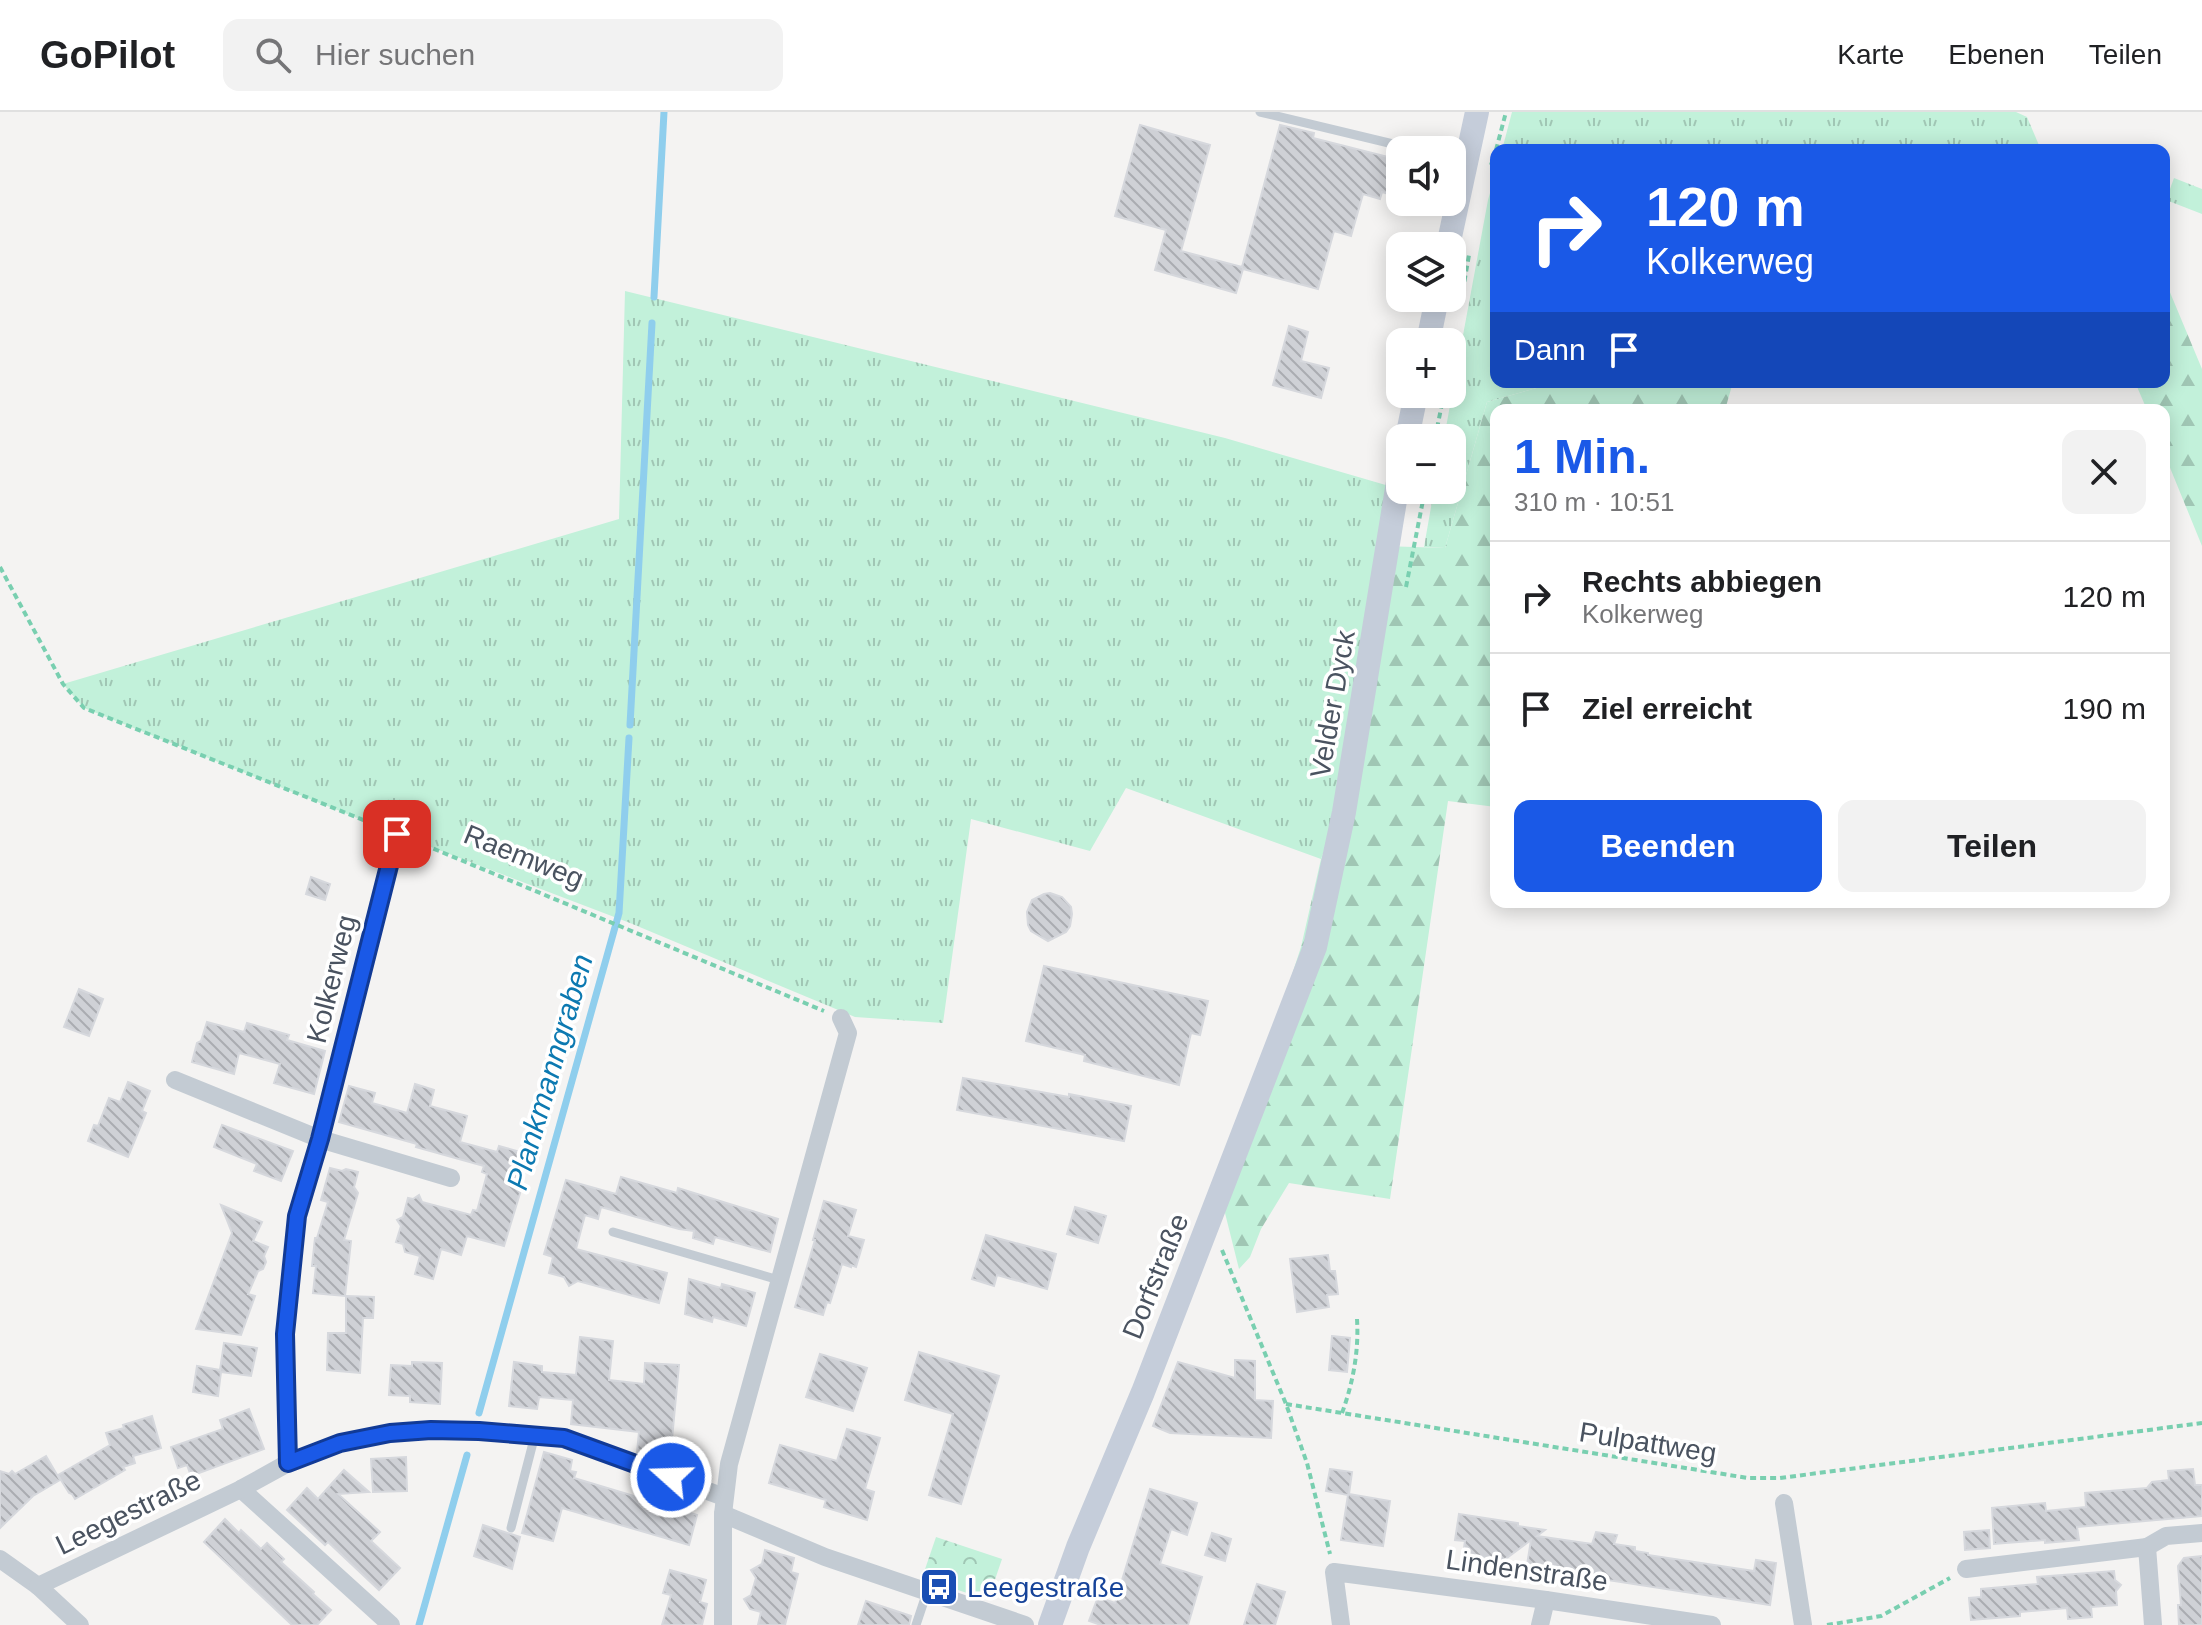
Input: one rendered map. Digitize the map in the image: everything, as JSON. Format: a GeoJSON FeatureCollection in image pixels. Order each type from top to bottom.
{"type":"FeatureCollection","features":[{"type":"Feature","properties":{"kind":"main road"},"geometry":{"type":"LineString","coordinates":[[1466,141],[1477,112]]}},
{"type":"Feature","properties":{"kind":"main road","name":"Velder Dyck"},"geometry":{"type":"LineString","coordinates":[[1315,947],[1344,812],[1394,504]]}},
{"type":"Feature","properties":{"kind":"main road","name":"Dorfstraße"},"geometry":{"type":"LineString","coordinates":[[1050,1625],[1315,947]]}},
{"type":"Feature","properties":{"kind":"street","name":"Kolkerweg"},"geometry":{"type":"LineString","coordinates":[[288,1463],[285,1334],[297,1216],[320,1139],[397,834]]}},
{"type":"Feature","properties":{"kind":"street"},"geometry":{"type":"LineString","coordinates":[[723,1625],[724,1506],[729,1464],[848,1033],[841,1018]]}},
{"type":"Feature","properties":{"kind":"street"},"geometry":{"type":"LineString","coordinates":[[175,1080],[320,1139],[451,1178]]}},
{"type":"Feature","properties":{"kind":"street","name":"Leegestraße"},"geometry":{"type":"LineString","coordinates":[[38,1586],[241,1489],[288,1463],[340,1443],[390,1433],[431,1430],[564,1438],[724,1506],[825,1557],[1025,1625]]}},
{"type":"Feature","properties":{"kind":"street","name":"Leegestraße"},"geometry":{"type":"LineString","coordinates":[[241,1489],[391,1625]]}},
{"type":"Feature","properties":{"kind":"street"},"geometry":{"type":"LineString","coordinates":[[1784,1503],[1803,1625]]}},
{"type":"Feature","properties":{"kind":"street"},"geometry":{"type":"LineString","coordinates":[[1966,1569],[2147,1547],[2166,1536],[2202,1533]]}},
{"type":"Feature","properties":{"kind":"street"},"geometry":{"type":"LineString","coordinates":[[2147,1547],[2153,1625]]}},
{"type":"Feature","properties":{"kind":"street"},"geometry":{"type":"LineString","coordinates":[[0,1559],[38,1586],[80,1625]]}},
{"type":"Feature","properties":{"kind":"street"},"geometry":{"type":"LineString","coordinates":[[1334,1572],[1341,1625]]}},
{"type":"Feature","properties":{"kind":"street","name":"Lindenstraße"},"geometry":{"type":"LineString","coordinates":[[1334,1572],[1712,1625]]}},
{"type":"Feature","properties":{"kind":"street"},"geometry":{"type":"LineString","coordinates":[[1540,1625],[1546,1600]]}},
{"type":"Feature","properties":{"kind":"lane"},"geometry":{"type":"LineString","coordinates":[[1260,112],[1386,142]]}},
{"type":"Feature","properties":{"kind":"lane"},"geometry":{"type":"LineString","coordinates":[[613,1232],[779,1280]]}},
{"type":"Feature","properties":{"kind":"lane"},"geometry":{"type":"LineString","coordinates":[[511,1528],[535,1435]]}},
{"type":"Feature","properties":{"kind":"lane"},"geometry":{"type":"LineString","coordinates":[[916,1625],[927,1592]]}},
{"type":"Feature","properties":{"kind":"path"},"geometry":{"type":"LineString","coordinates":[[1498,144],[1506,112]]}},
{"type":"Feature","properties":{"kind":"path","name":"Raemweg"},"geometry":{"type":"LineString","coordinates":[[0,567],[63,684],[84,708],[841,1018]]}},
{"type":"Feature","properties":{"kind":"path"},"geometry":{"type":"LineString","coordinates":[[1209,1221],[1286,1404],[1307,1463],[1334,1572]]}},
{"type":"Feature","properties":{"kind":"path"},"geometry":{"type":"LineString","coordinates":[[1342,1413],[1359,1341],[1357,1319]]}},
{"type":"Feature","properties":{"kind":"path","name":"Pulpattweg"},"geometry":{"type":"LineString","coordinates":[[1286,1404],[1748,1478],[1780,1478],[2202,1423]]}},
{"type":"Feature","properties":{"kind":"path"},"geometry":{"type":"LineString","coordinates":[[1827,1625],[1881,1616],[1966,1569]]}},
{"type":"Feature","properties":{"kind":"green space"},"geometry":{"type":"Polygon","coordinates":[[[1512,112],[2016,112],[2027,117],[2038,144],[1504,144],[1512,112]]]}},
{"type":"Feature","properties":{"kind":"green space"},"geometry":{"type":"Polygon","coordinates":[[[2174,178],[2202,189],[2202,214],[2170,202],[2174,178]]]}},
{"type":"Feature","properties":{"kind":"green space"},"geometry":{"type":"Polygon","coordinates":[[[1490,193],[1490,388],[1536,388],[1487,402],[1466,475],[1466,424],[1447,424],[1450,408],[1466,408],[1464,328],[1490,193]]]}},
{"type":"Feature","properties":{"kind":"green space"},"geometry":{"type":"Polygon","coordinates":[[[625,291],[1225,438],[1386,485],[1386,504],[1393,504],[1340,808],[1321,859],[1126,788],[1090,851],[971,819],[943,1023],[855,1017],[630,923],[397,834],[84,708],[63,684],[619,519],[625,291]]]}},
{"type":"Feature","properties":{"kind":"green space"},"geometry":{"type":"Polygon","coordinates":[[[2170,292],[2202,369],[2202,546],[2170,468],[2170,404],[2144,404],[2138,388],[2170,388],[2170,292]]]}},
{"type":"Feature","properties":{"kind":"green space"},"geometry":{"type":"Polygon","coordinates":[[[1536,388],[1731,388],[1727,404],[1490,404],[1490,806],[1448,801],[1390,1199],[1289,1183],[1261,1229],[1250,1257],[1239,1269],[1216,1177],[1271,1039],[1301,947],[1321,859],[1340,808],[1383,546],[1445,548],[1458,504],[1466,504],[1466,475],[1487,402],[1536,388]]]}},
{"type":"Feature","properties":{"kind":"green space"},"geometry":{"type":"Polygon","coordinates":[[[1432,504],[1458,504],[1445,548],[1424,547],[1432,504]]]}},
{"type":"Feature","properties":{"kind":"green space"},"geometry":{"type":"Polygon","coordinates":[[[936,1537],[1002,1559],[988,1600],[922,1578],[936,1537]]]}},
{"type":"Feature","properties":{"kind":"building"},"geometry":{"type":"Polygon","coordinates":[[[1140,125],[1210,145],[1181,251],[1242,267],[1280,125],[1314,133],[1313,138],[1386,156],[1386,193],[1382,192],[1380,199],[1363,194],[1351,236],[1334,231],[1318,289],[1243,269],[1236,293],[1155,270],[1166,230],[1115,216],[1140,125]]]}},
{"type":"Feature","properties":{"kind":"building"},"geometry":{"type":"Polygon","coordinates":[[[1289,326],[1308,332],[1301,361],[1329,368],[1321,398],[1273,385],[1289,326]]]}},
{"type":"Feature","properties":{"kind":"building"},"geometry":{"type":"Polygon","coordinates":[[[311,877],[330,884],[325,900],[306,894],[311,877]]]}},
{"type":"Feature","properties":{"kind":"building"},"geometry":{"type":"Polygon","coordinates":[[[1050,893],[1062,897],[1071,907],[1072,914],[1066,932],[1048,941],[1031,931],[1027,912],[1032,900],[1050,893]]]}},
{"type":"Feature","properties":{"kind":"building"},"geometry":{"type":"Polygon","coordinates":[[[1044,966],[1208,1001],[1200,1035],[1191,1033],[1179,1085],[1084,1061],[1085,1055],[1026,1041],[1044,966]]]}},
{"type":"Feature","properties":{"kind":"building"},"geometry":{"type":"Polygon","coordinates":[[[79,989],[103,999],[89,1036],[64,1027],[79,989]]]}},
{"type":"Feature","properties":{"kind":"building"},"geometry":{"type":"Polygon","coordinates":[[[207,1022],[244,1032],[247,1023],[289,1035],[287,1040],[325,1051],[314,1094],[274,1083],[280,1064],[239,1053],[234,1074],[192,1062],[207,1022]]]}},
{"type":"Feature","properties":{"kind":"building"},"geometry":{"type":"Polygon","coordinates":[[[963,1078],[1131,1106],[1124,1141],[957,1110],[963,1078]]]}},
{"type":"Feature","properties":{"kind":"building"},"geometry":{"type":"Polygon","coordinates":[[[128,1082],[150,1091],[142,1111],[146,1113],[128,1157],[88,1141],[94,1125],[98,1126],[109,1098],[120,1102],[128,1082]]]}},
{"type":"Feature","properties":{"kind":"building"},"geometry":{"type":"Polygon","coordinates":[[[415,1084],[434,1090],[430,1106],[467,1116],[460,1142],[497,1152],[499,1146],[527,1154],[518,1186],[521,1190],[504,1246],[467,1236],[461,1255],[441,1249],[433,1279],[415,1274],[420,1256],[405,1252],[403,1244],[396,1242],[401,1226],[397,1220],[403,1217],[408,1198],[419,1195],[422,1202],[471,1215],[473,1210],[477,1211],[487,1174],[482,1172],[484,1166],[339,1122],[349,1086],[375,1093],[372,1103],[407,1113],[415,1084]]]}},
{"type":"Feature","properties":{"kind":"building"},"geometry":{"type":"Polygon","coordinates":[[[222,1125],[293,1151],[281,1181],[254,1171],[257,1164],[214,1147],[222,1125]]]}},
{"type":"Feature","properties":{"kind":"building"},"geometry":{"type":"Polygon","coordinates":[[[330,1168],[358,1172],[354,1187],[358,1193],[344,1240],[351,1241],[345,1296],[313,1293],[315,1238],[328,1202],[321,1200],[330,1168]]]}},
{"type":"Feature","properties":{"kind":"building"},"geometry":{"type":"Polygon","coordinates":[[[621,1177],[677,1193],[678,1188],[778,1219],[770,1252],[715,1237],[713,1244],[693,1238],[694,1231],[601,1207],[598,1219],[585,1215],[576,1249],[667,1273],[659,1303],[578,1281],[569,1286],[564,1277],[549,1273],[553,1257],[544,1254],[566,1180],[616,1194],[621,1177]]]}},
{"type":"Feature","properties":{"kind":"building"},"geometry":{"type":"Polygon","coordinates":[[[824,1201],[856,1210],[848,1236],[864,1240],[856,1267],[842,1264],[823,1315],[795,1307],[824,1201]]]}},
{"type":"Feature","properties":{"kind":"building"},"geometry":{"type":"Polygon","coordinates":[[[221,1205],[262,1222],[253,1241],[268,1247],[264,1256],[266,1262],[263,1269],[258,1271],[248,1294],[255,1296],[241,1335],[196,1329],[232,1233],[221,1205]]]}},
{"type":"Feature","properties":{"kind":"building"},"geometry":{"type":"Polygon","coordinates":[[[1075,1207],[1106,1216],[1098,1243],[1067,1234],[1075,1207]]]}},
{"type":"Feature","properties":{"kind":"building"},"geometry":{"type":"Polygon","coordinates":[[[986,1235],[1056,1254],[1047,1289],[997,1275],[994,1286],[972,1279],[986,1235]]]}},
{"type":"Feature","properties":{"kind":"building"},"geometry":{"type":"Polygon","coordinates":[[[1328,1255],[1330,1271],[1335,1271],[1338,1294],[1327,1295],[1329,1307],[1297,1312],[1290,1259],[1328,1255]]]}},
{"type":"Feature","properties":{"kind":"building"},"geometry":{"type":"Polygon","coordinates":[[[689,1279],[755,1293],[746,1326],[713,1317],[712,1322],[685,1314],[689,1279]]]}},
{"type":"Feature","properties":{"kind":"building"},"geometry":{"type":"Polygon","coordinates":[[[346,1296],[374,1297],[373,1318],[363,1318],[360,1373],[327,1370],[328,1333],[346,1333],[346,1296]]]}},
{"type":"Feature","properties":{"kind":"building"},"geometry":{"type":"Polygon","coordinates":[[[1332,1336],[1350,1338],[1347,1372],[1329,1370],[1332,1336]]]}},
{"type":"Feature","properties":{"kind":"building"},"geometry":{"type":"Polygon","coordinates":[[[580,1337],[613,1341],[609,1380],[644,1384],[645,1363],[679,1365],[670,1460],[637,1452],[639,1432],[571,1424],[573,1400],[539,1397],[537,1409],[509,1406],[514,1362],[542,1366],[542,1372],[576,1375],[580,1337]]]}},
{"type":"Feature","properties":{"kind":"building"},"geometry":{"type":"Polygon","coordinates":[[[224,1343],[257,1348],[251,1376],[221,1372],[218,1396],[193,1392],[197,1366],[220,1370],[224,1343]]]}},
{"type":"Feature","properties":{"kind":"building"},"geometry":{"type":"Polygon","coordinates":[[[919,1352],[999,1376],[961,1504],[929,1495],[953,1414],[905,1400],[919,1352]]]}},
{"type":"Feature","properties":{"kind":"building"},"geometry":{"type":"Polygon","coordinates":[[[820,1354],[867,1368],[853,1411],[806,1397],[820,1354]]]}},
{"type":"Feature","properties":{"kind":"building"},"geometry":{"type":"Polygon","coordinates":[[[1235,1360],[1255,1361],[1255,1400],[1273,1401],[1271,1438],[1170,1433],[1153,1426],[1178,1362],[1235,1378],[1235,1360]]]}},
{"type":"Feature","properties":{"kind":"building"},"geometry":{"type":"Polygon","coordinates":[[[412,1362],[442,1363],[440,1404],[410,1402],[410,1396],[389,1395],[391,1365],[412,1366],[412,1362]]]}},
{"type":"Feature","properties":{"kind":"building"},"geometry":{"type":"Polygon","coordinates":[[[249,1409],[264,1449],[191,1476],[187,1465],[178,1468],[171,1447],[223,1429],[220,1420],[249,1409]]]}},
{"type":"Feature","properties":{"kind":"building"},"geometry":{"type":"Polygon","coordinates":[[[152,1416],[161,1448],[133,1456],[135,1463],[123,1467],[125,1470],[75,1499],[69,1493],[58,1475],[110,1445],[106,1433],[152,1416]]]}},
{"type":"Feature","properties":{"kind":"building"},"geometry":{"type":"Polygon","coordinates":[[[847,1429],[880,1438],[865,1489],[874,1492],[867,1520],[824,1507],[826,1500],[769,1483],[780,1445],[837,1461],[847,1429]]]}},
{"type":"Feature","properties":{"kind":"building"},"geometry":{"type":"Polygon","coordinates":[[[544,1452],[572,1460],[570,1471],[576,1472],[574,1478],[697,1515],[689,1545],[562,1508],[553,1541],[522,1533],[544,1452]]]}},
{"type":"Feature","properties":{"kind":"building"},"geometry":{"type":"Polygon","coordinates":[[[46,1456],[60,1480],[33,1496],[0,1528],[0,1471],[15,1474],[46,1456]]]}},
{"type":"Feature","properties":{"kind":"building"},"geometry":{"type":"Polygon","coordinates":[[[406,1457],[407,1491],[373,1492],[371,1459],[406,1457]]]}},
{"type":"Feature","properties":{"kind":"building"},"geometry":{"type":"Polygon","coordinates":[[[1330,1469],[1352,1472],[1349,1494],[1390,1501],[1383,1546],[1341,1540],[1348,1495],[1326,1491],[1330,1469]]]}},
{"type":"Feature","properties":{"kind":"building"},"geometry":{"type":"Polygon","coordinates":[[[2193,1469],[2195,1485],[2202,1485],[2202,1516],[2077,1527],[2079,1540],[1994,1544],[1992,1508],[2045,1503],[2046,1511],[2086,1507],[2085,1493],[2147,1488],[2152,1482],[2169,1480],[2168,1471],[2193,1469]]]}},
{"type":"Feature","properties":{"kind":"building"},"geometry":{"type":"Polygon","coordinates":[[[344,1470],[369,1492],[338,1494],[380,1532],[371,1541],[400,1568],[379,1590],[328,1542],[325,1545],[287,1510],[307,1488],[318,1499],[344,1470]]]}},
{"type":"Feature","properties":{"kind":"building"},"geometry":{"type":"Polygon","coordinates":[[[1150,1489],[1197,1503],[1187,1535],[1171,1529],[1160,1564],[1202,1577],[1188,1625],[1101,1625],[1089,1621],[1098,1597],[1115,1603],[1150,1489]]]}},
{"type":"Feature","properties":{"kind":"building"},"geometry":{"type":"Polygon","coordinates":[[[1459,1514],[1545,1530],[1537,1536],[1592,1544],[1596,1532],[1617,1535],[1614,1544],[1635,1547],[1635,1551],[1648,1555],[1754,1571],[1756,1560],[1776,1563],[1770,1605],[1549,1571],[1527,1565],[1531,1540],[1496,1566],[1492,1559],[1463,1555],[1465,1541],[1455,1540],[1459,1514]]]}},
{"type":"Feature","properties":{"kind":"building"},"geometry":{"type":"Polygon","coordinates":[[[225,1519],[261,1549],[267,1543],[284,1559],[281,1562],[331,1610],[317,1625],[292,1625],[204,1542],[225,1519]]]}},
{"type":"Feature","properties":{"kind":"building"},"geometry":{"type":"Polygon","coordinates":[[[483,1525],[520,1537],[512,1569],[474,1556],[483,1525]]]}},
{"type":"Feature","properties":{"kind":"building"},"geometry":{"type":"Polygon","coordinates":[[[1989,1530],[1990,1548],[1965,1550],[1964,1532],[1989,1530]]]}},
{"type":"Feature","properties":{"kind":"building"},"geometry":{"type":"Polygon","coordinates":[[[1212,1533],[1231,1539],[1225,1561],[1205,1555],[1212,1533]]]}},
{"type":"Feature","properties":{"kind":"building"},"geometry":{"type":"Polygon","coordinates":[[[765,1550],[794,1558],[791,1572],[798,1574],[785,1625],[758,1625],[761,1612],[750,1609],[744,1599],[751,1595],[756,1578],[751,1570],[762,1564],[765,1550]]]}},
{"type":"Feature","properties":{"kind":"building"},"geometry":{"type":"Polygon","coordinates":[[[2202,1556],[2202,1625],[2179,1625],[2178,1566],[2184,1558],[2202,1556]]]}},
{"type":"Feature","properties":{"kind":"building"},"geometry":{"type":"Polygon","coordinates":[[[670,1570],[706,1580],[700,1602],[707,1604],[702,1625],[662,1625],[671,1595],[663,1593],[670,1570]]]}},
{"type":"Feature","properties":{"kind":"building"},"geometry":{"type":"Polygon","coordinates":[[[2114,1571],[2115,1580],[2121,1585],[2116,1591],[2117,1605],[2091,1607],[2092,1617],[2068,1619],[2067,1608],[1971,1620],[1969,1598],[1981,1597],[1981,1589],[2038,1584],[2037,1577],[2114,1571]]]}},
{"type":"Feature","properties":{"kind":"building"},"geometry":{"type":"Polygon","coordinates":[[[1257,1584],[1285,1592],[1275,1625],[1244,1625],[1257,1584]]]}},
{"type":"Feature","properties":{"kind":"building"},"geometry":{"type":"Polygon","coordinates":[[[866,1601],[911,1616],[909,1625],[858,1625],[866,1601]]]}},
{"type":"Feature","properties":{"kind":"waterway","name":"Plankmanngraben"},"geometry":{"type":"LineString","coordinates":[[654,297],[664,112]]}},
{"type":"Feature","properties":{"kind":"waterway","name":"Plankmanngraben"},"geometry":{"type":"LineString","coordinates":[[630,725],[652,323]]}},
{"type":"Feature","properties":{"kind":"waterway","name":"Plankmanngraben"},"geometry":{"type":"LineString","coordinates":[[479,1413],[619,913],[629,738]]}},
{"type":"Feature","properties":{"kind":"waterway","name":"Plankmanngraben"},"geometry":{"type":"LineString","coordinates":[[419,1625],[467,1455]]}},
{"type":"Feature","properties":{"kind":"place","name":"Leegestraße"},"geometry":{"type":"Point","coordinates":[939,1587]}},
{"type":"Feature","properties":{"kind":"route"},"geometry":{"type":"LineString","coordinates":[[397,834],[320,1139],[297,1216],[285,1334],[288,1463],[340,1443],[390,1433],[479,1431],[564,1438],[671,1477]]}}]}
